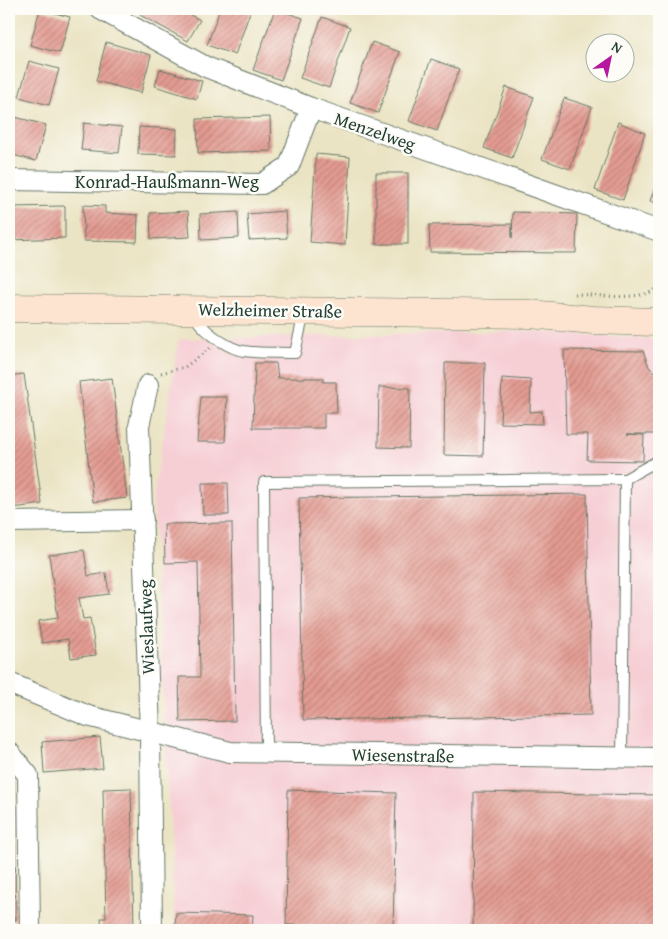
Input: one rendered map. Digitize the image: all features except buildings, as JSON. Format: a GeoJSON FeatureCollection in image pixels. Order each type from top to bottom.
{"type":"FeatureCollection","features":[{"type":"Feature","properties":{"kind":"main road","name":"Welzheimer Straße"},"geometry":{"type":"LineString","coordinates":[[9,308],[192,308],[530,314],[594,320],[658,319]]}},
{"type":"Feature","properties":{"kind":"street","name":"Menzelweg"},"geometry":{"type":"LineString","coordinates":[[100,9],[206,67],[311,108],[659,231]]}},
{"type":"Feature","properties":{"kind":"street","name":"Konrad-Haußmann-Weg"},"geometry":{"type":"LineString","coordinates":[[9,180],[262,184],[289,166],[311,108]]}},
{"type":"Feature","properties":{"kind":"street","name":"Wieslaufweg"},"geometry":{"type":"LineString","coordinates":[[148,385],[139,426],[150,733]]}},
{"type":"Feature","properties":{"kind":"street"},"geometry":{"type":"LineString","coordinates":[[9,522],[143,520]]}},
{"type":"Feature","properties":{"kind":"street","name":"Wiesenstraße"},"geometry":{"type":"LineString","coordinates":[[9,684],[88,716],[230,752],[659,758]]}},
{"type":"Feature","properties":{"kind":"street"},"geometry":{"type":"LineString","coordinates":[[150,733],[152,930]]}},
{"type":"Feature","properties":{"kind":"street"},"geometry":{"type":"LineString","coordinates":[[9,752],[28,776],[30,930]]}},
{"type":"Feature","properties":{"kind":"lane"},"geometry":{"type":"LineString","coordinates":[[192,308],[196,319],[208,333],[238,350],[295,353],[304,310]]}},
{"type":"Feature","properties":{"kind":"lane"},"geometry":{"type":"LineString","coordinates":[[266,753],[264,482],[625,479],[659,460]]}},
{"type":"Feature","properties":{"kind":"lane"},"geometry":{"type":"LineString","coordinates":[[622,758],[625,479]]}},
{"type":"Feature","properties":{"kind":"path"},"geometry":{"type":"LineString","coordinates":[[148,385],[162,372],[185,367],[205,354],[219,339]]}},
{"type":"Feature","properties":{"kind":"shaded area"},"geometry":{"type":"Polygon","coordinates":[[[529,331],[659,339],[659,930],[175,930],[153,499],[179,339],[529,331]]]}}]}
